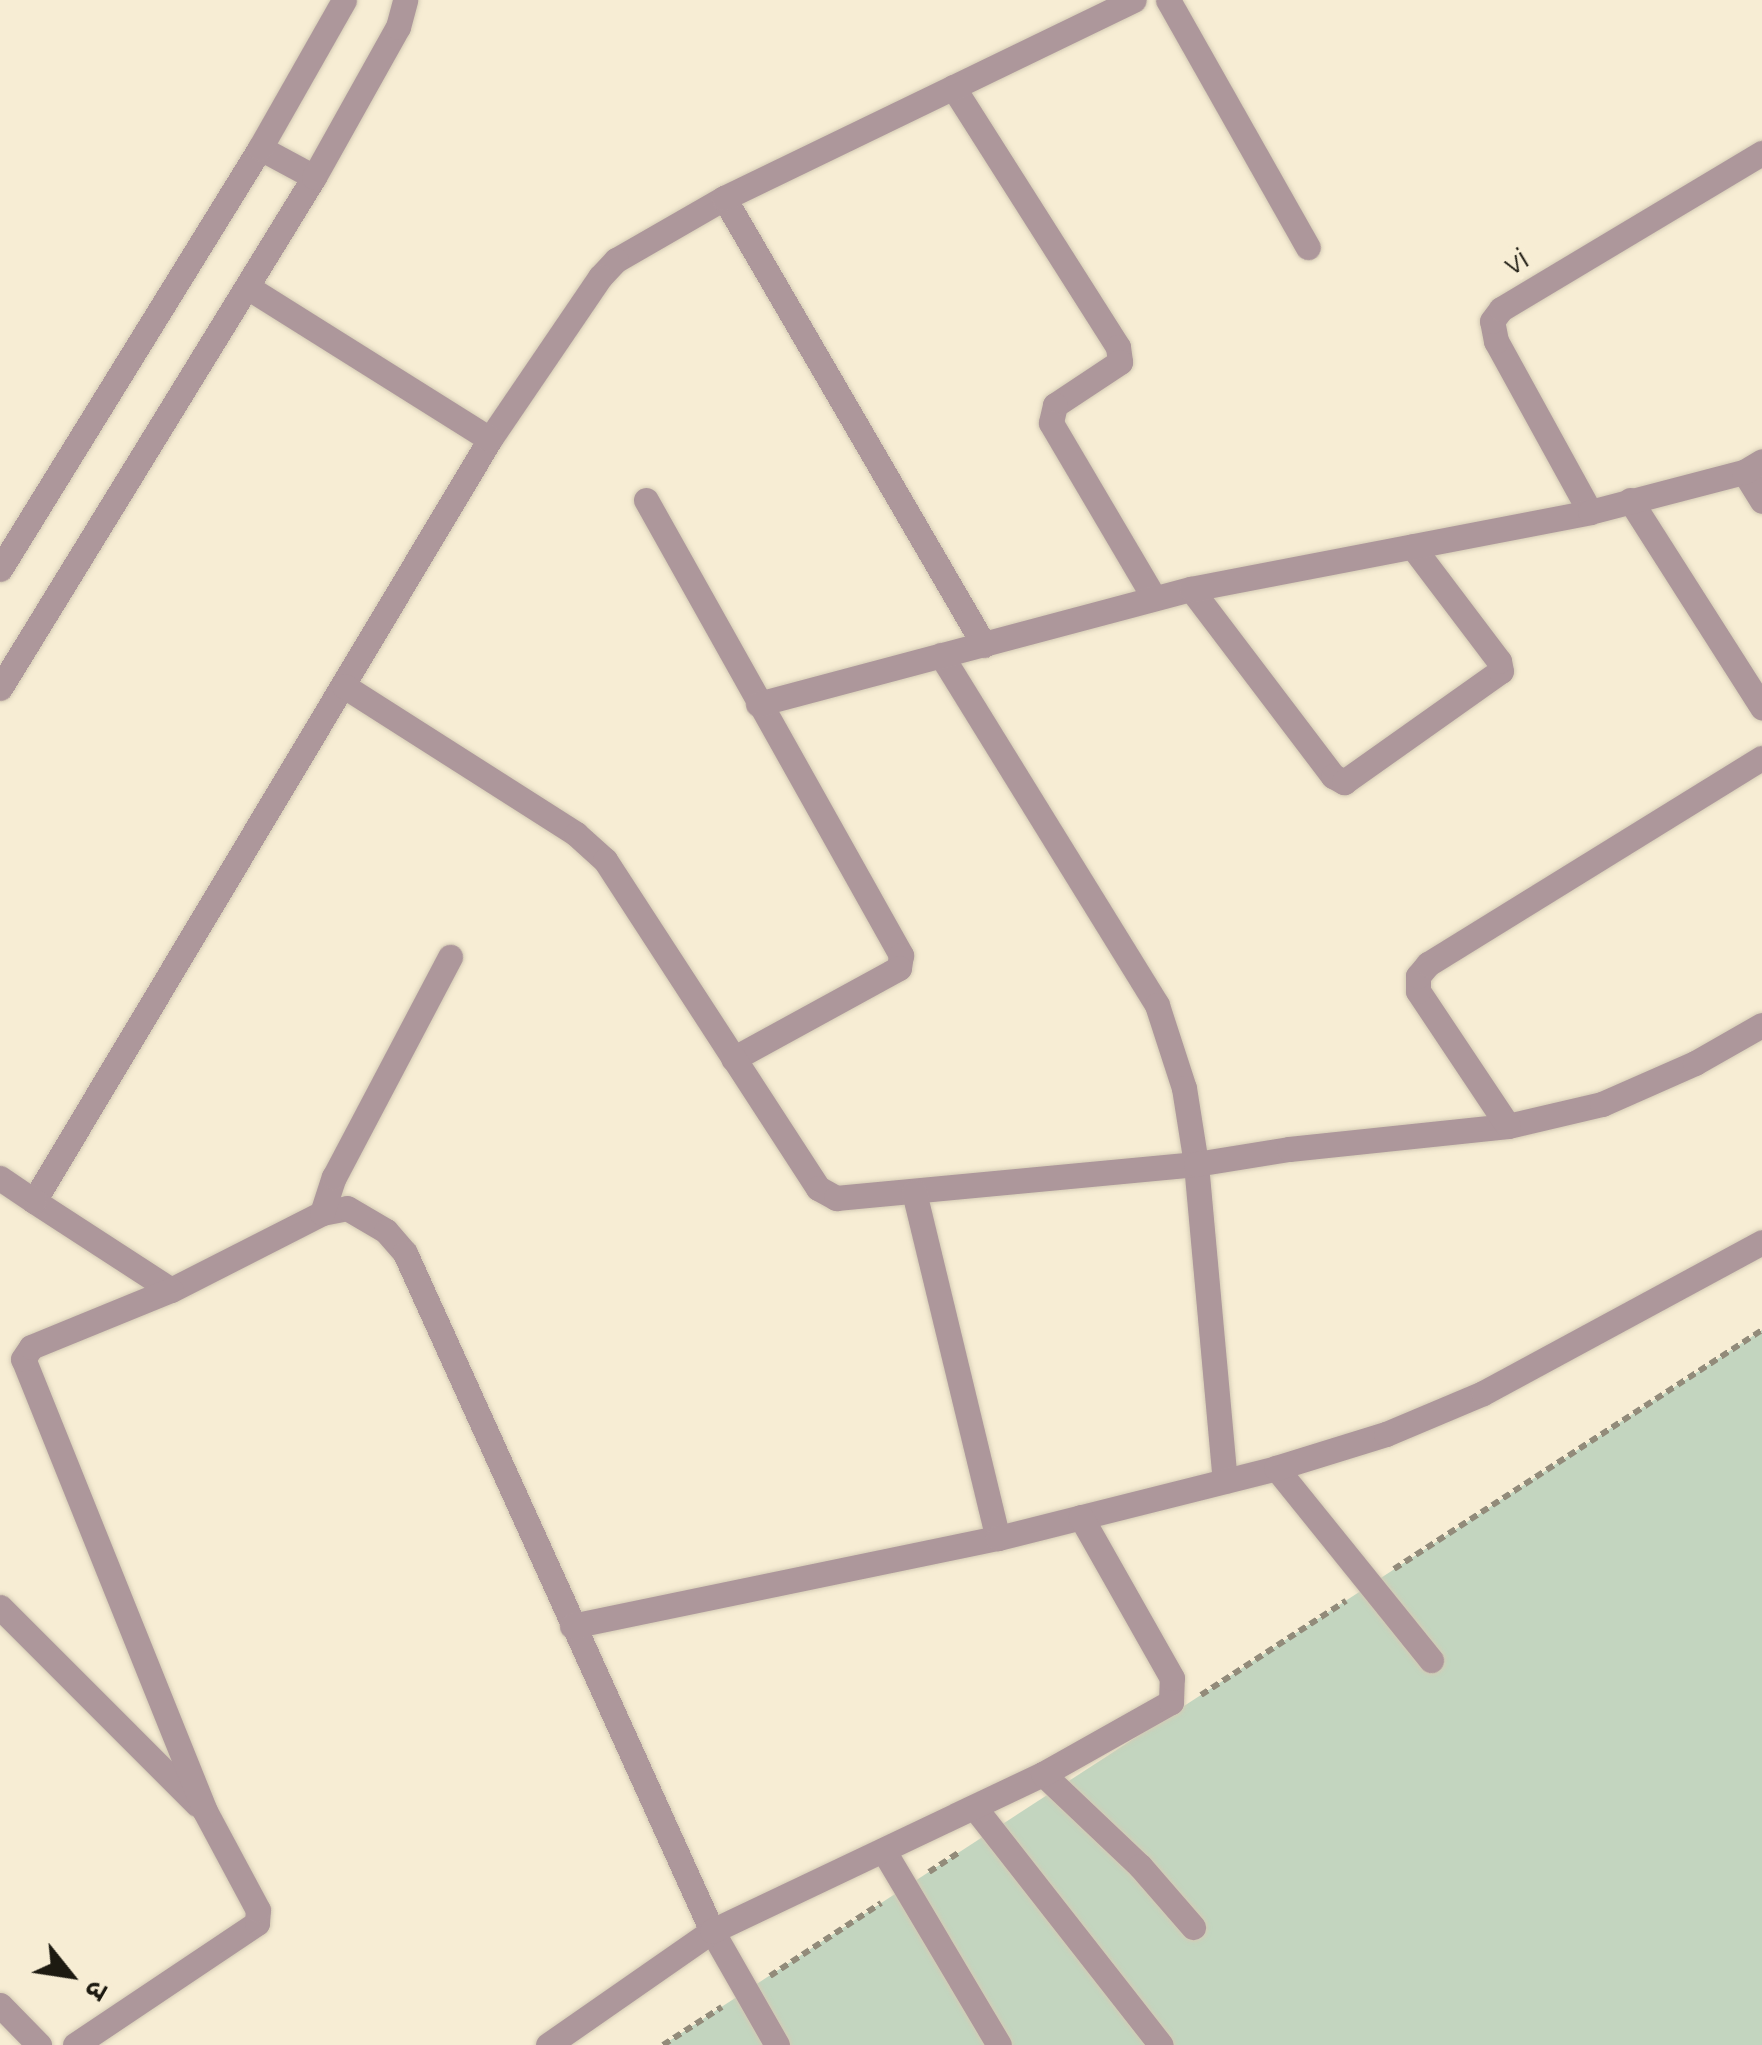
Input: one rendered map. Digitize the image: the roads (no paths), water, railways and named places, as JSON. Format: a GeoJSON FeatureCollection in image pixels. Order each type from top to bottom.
{"type":"FeatureCollection","features":[{"type":"Feature","properties":{"kind":"street"},"geometry":{"type":"LineString","coordinates":[[0,569],[260,148],[344,0]]}},
{"type":"Feature","properties":{"kind":"street"},"geometry":{"type":"LineString","coordinates":[[0,688],[249,288],[398,28],[406,0]]}},
{"type":"Feature","properties":{"kind":"street"},"geometry":{"type":"LineString","coordinates":[[34,1201],[490,439],[600,277],[616,260],[724,198],[1134,0]]}},
{"type":"Feature","properties":{"kind":"street"},"geometry":{"type":"LineString","coordinates":[[1168,0],[1308,247]]}},
{"type":"Feature","properties":{"kind":"street"},"geometry":{"type":"LineString","coordinates":[[953,87],[1118,347],[1120,362],[1055,404],[1050,423],[1154,598]]}},
{"type":"Feature","properties":{"kind":"street"},"geometry":{"type":"LineString","coordinates":[[260,148],[314,177]]}},
{"type":"Feature","properties":{"kind":"street","name":"vi"},"geometry":{"type":"LineString","coordinates":[[1590,512],[1496,341],[1492,321],[1502,309],[1762,154]]}},
{"type":"Feature","properties":{"kind":"street"},"geometry":{"type":"LineString","coordinates":[[724,198],[984,645]]}},
{"type":"Feature","properties":{"kind":"street"},"geometry":{"type":"LineString","coordinates":[[249,288],[490,439]]}},
{"type":"Feature","properties":{"kind":"street"},"geometry":{"type":"LineString","coordinates":[[758,704],[1191,588],[1590,512],[1753,467],[1762,501]]}},
{"type":"Feature","properties":{"kind":"street"},"geometry":{"type":"LineString","coordinates":[[646,500],[901,954],[899,968],[733,1059]]}},
{"type":"Feature","properties":{"kind":"street"},"geometry":{"type":"LineString","coordinates":[[1630,500],[1762,707]]}},
{"type":"Feature","properties":{"kind":"street"},"geometry":{"type":"LineString","coordinates":[[1191,588],[1333,776],[1344,782],[1501,670],[1499,661],[1412,546]]}},
{"type":"Feature","properties":{"kind":"street"},"geometry":{"type":"LineString","coordinates":[[940,655],[1157,1004],[1184,1088],[1196,1164],[1225,1481]]}},
{"type":"Feature","properties":{"kind":"street"},"geometry":{"type":"LineString","coordinates":[[344,686],[561,824],[605,860],[825,1196],[914,1192],[1196,1164],[1508,1126],[1602,1104],[1696,1064],[1762,1025]]}},
{"type":"Feature","properties":{"kind":"street"},"geometry":{"type":"LineString","coordinates":[[1508,1126],[1418,991],[1418,976],[1428,964],[1762,758]]}},
{"type":"Feature","properties":{"kind":"street"},"geometry":{"type":"LineString","coordinates":[[322,1213],[334,1176],[450,957]]}},
{"type":"Feature","properties":{"kind":"street"},"geometry":{"type":"LineString","coordinates":[[0,1178],[171,1290]]}},
{"type":"Feature","properties":{"kind":"street"},"geometry":{"type":"LineString","coordinates":[[914,1192],[998,1538]]}},
{"type":"Feature","properties":{"kind":"street"},"geometry":{"type":"LineString","coordinates":[[74,2045],[257,1923],[258,1910],[204,1810],[23,1359],[32,1346],[171,1290],[322,1213],[347,1208],[386,1230],[406,1253],[712,1932],[778,2045]]}},
{"type":"Feature","properties":{"kind":"street"},"geometry":{"type":"LineString","coordinates":[[572,1626],[998,1538],[1276,1468],[1386,1434],[1483,1393],[1762,1242]]}},
{"type":"Feature","properties":{"kind":"street"},"geometry":{"type":"LineString","coordinates":[[1276,1468],[1431,1660]]}},
{"type":"Feature","properties":{"kind":"street"},"geometry":{"type":"LineString","coordinates":[[548,2045],[712,1932],[886,1853],[1043,1774],[1171,1702],[1175,1687],[1081,1517]]}},
{"type":"Feature","properties":{"kind":"street"},"geometry":{"type":"LineString","coordinates":[[0,1607],[204,1810]]}},
{"type":"Feature","properties":{"kind":"street"},"geometry":{"type":"LineString","coordinates":[[1043,1774],[1140,1866],[1193,1927]]}},
{"type":"Feature","properties":{"kind":"street"},"geometry":{"type":"LineString","coordinates":[[975,1808],[1162,2045]]}},
{"type":"Feature","properties":{"kind":"street"},"geometry":{"type":"LineString","coordinates":[[886,1853],[999,2045]]}},
{"type":"Feature","properties":{"kind":"street"},"geometry":{"type":"LineString","coordinates":[[0,2005],[39,2045]]}}]}
